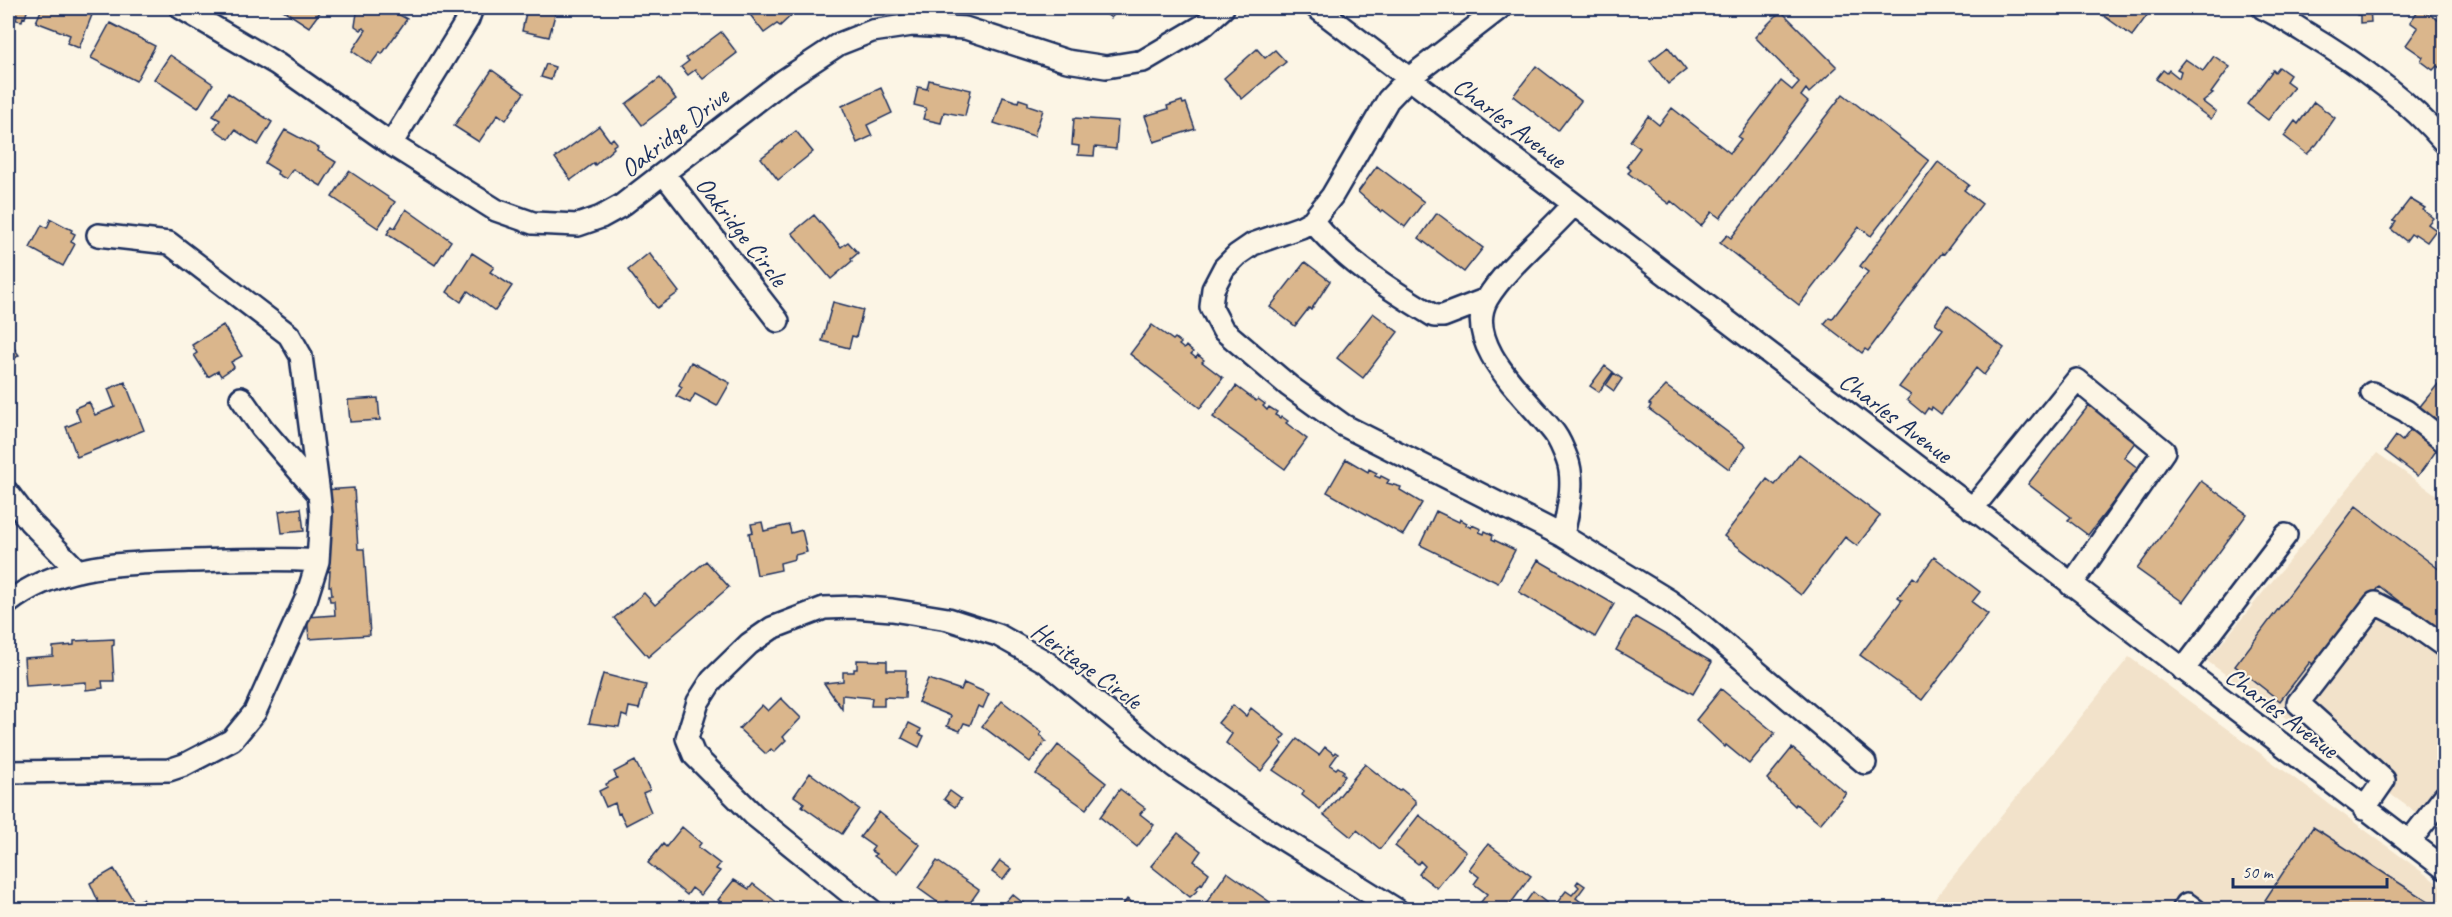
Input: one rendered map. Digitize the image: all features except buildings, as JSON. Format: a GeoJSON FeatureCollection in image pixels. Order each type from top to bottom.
{"type":"FeatureCollection","features":[{"type":"Feature","properties":{"kind":"street","name":"Oakridge Drive"},"geometry":{"type":"LineString","coordinates":[[181,8],[277,64],[391,144],[496,210],[533,224],[578,225],[601,217],[621,206],[783,81],[839,44],[872,31],[912,25],[965,28],[1066,61],[1106,67],[1143,61],[1204,25],[1223,8]]}},
{"type":"Feature","properties":{"kind":"street"},"geometry":{"type":"LineString","coordinates":[[391,144],[468,19],[472,8]]}},
{"type":"Feature","properties":{"kind":"street","name":"Charles Avenue"},"geometry":{"type":"LineString","coordinates":[[1317,8],[2445,868]]}},
{"type":"Feature","properties":{"kind":"street"},"geometry":{"type":"LineString","coordinates":[[1500,8],[1408,79],[1388,100],[1332,196],[1312,220],[1301,227],[1253,244],[1224,268],[1213,289],[1211,307],[1222,330],[1289,386],[1344,425],[1563,536],[1668,600],[1703,626],[1865,763]]}},
{"type":"Feature","properties":{"kind":"street"},"geometry":{"type":"LineString","coordinates":[[2263,8],[2340,53],[2387,89],[2445,142]]}},
{"type":"Feature","properties":{"kind":"street","name":"Oakridge Circle"},"geometry":{"type":"LineString","coordinates":[[664,174],[778,321]]}},
{"type":"Feature","properties":{"kind":"street"},"geometry":{"type":"LineString","coordinates":[[1563,536],[1570,481],[1567,459],[1556,435],[1509,382],[1496,362],[1482,330],[1480,315],[1487,299],[1503,276],[1552,229],[1574,204]]}},
{"type":"Feature","properties":{"kind":"street"},"geometry":{"type":"LineString","coordinates":[[1312,220],[1335,247],[1383,285],[1434,316],[1443,316],[1487,299]]}},
{"type":"Feature","properties":{"kind":"street"},"geometry":{"type":"LineString","coordinates":[[8,772],[169,770],[184,765],[232,740],[255,712],[306,599],[318,561],[321,514],[319,494],[301,356],[289,335],[169,243],[98,235]]}},
{"type":"Feature","properties":{"kind":"street"},"geometry":{"type":"LineString","coordinates":[[1972,508],[2077,380],[2164,451],[2071,585]]}},
{"type":"Feature","properties":{"kind":"street"},"geometry":{"type":"LineString","coordinates":[[2372,393],[2406,411],[2445,441]]}},
{"type":"Feature","properties":{"kind":"street"},"geometry":{"type":"LineString","coordinates":[[241,398],[262,428],[319,494]]}},
{"type":"Feature","properties":{"kind":"street"},"geometry":{"type":"LineString","coordinates":[[8,493],[30,522],[78,571]]}},
{"type":"Feature","properties":{"kind":"street"},"geometry":{"type":"LineString","coordinates":[[2183,670],[2286,535]]}},
{"type":"Feature","properties":{"kind":"street"},"geometry":{"type":"LineString","coordinates":[[8,603],[22,592],[52,577],[104,564],[274,558],[318,561]]}},
{"type":"Feature","properties":{"kind":"street"},"geometry":{"type":"LineString","coordinates":[[2364,808],[2384,780],[2298,703],[2375,603],[2406,619],[2445,646]]}},
{"type":"Feature","properties":{"kind":"street","name":"Heritage Circle"},"geometry":{"type":"LineString","coordinates":[[871,909],[754,815],[694,755],[687,738],[698,702],[712,680],[749,644],[772,628],[824,608],[854,606],[892,610],[948,619],[998,635],[1046,662],[1174,766],[1256,822],[1398,909]]}},
{"type":"Feature","properties":{"kind":"street"},"geometry":{"type":"LineString","coordinates":[[2409,842],[2445,796]]}},
{"type":"Feature","properties":{"kind":"street"},"geometry":{"type":"LineString","coordinates":[[2183,909],[2187,904],[2195,909]]}},
{"type":"Feature","properties":{"kind":"shaded area"},"geometry":{"type":"Polygon","coordinates":[[[2377,453],[2444,500],[2444,833],[2207,661],[2377,453]]]}},
{"type":"Feature","properties":{"kind":"shaded area"},"geometry":{"type":"Polygon","coordinates":[[[2129,657],[2444,888],[2444,910],[1926,910],[2129,657]]]}}]}
